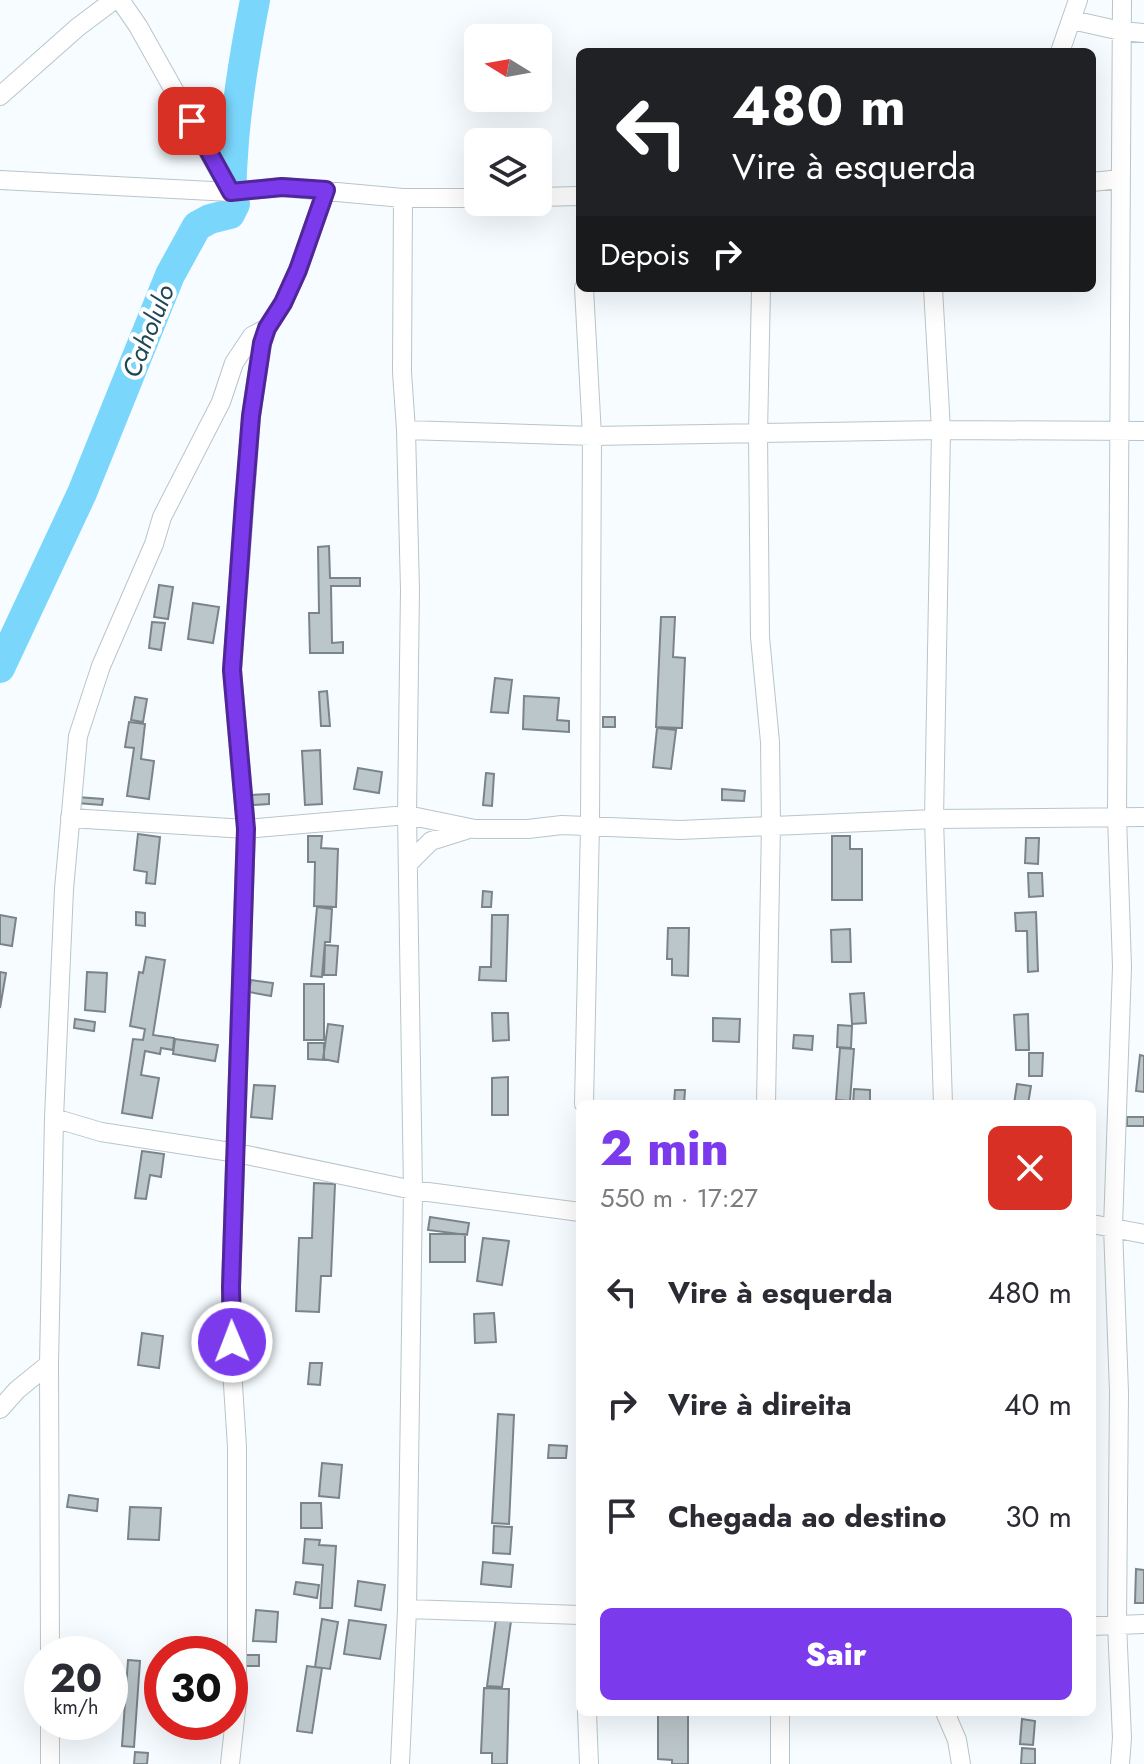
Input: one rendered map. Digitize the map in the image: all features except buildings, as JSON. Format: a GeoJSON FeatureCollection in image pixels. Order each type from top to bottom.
{"type":"FeatureCollection","features":[{"type":"Feature","properties":{"kind":"street"},"geometry":{"type":"LineString","coordinates":[[0,96],[78,27],[117,0],[138,26],[231,192]]}},
{"type":"Feature","properties":{"kind":"street"},"geometry":{"type":"LineString","coordinates":[[1062,48],[1078,0]]}},
{"type":"Feature","properties":{"kind":"street"},"geometry":{"type":"LineString","coordinates":[[1120,1764],[1122,1738],[1117,1624],[1119,1392],[1113,1227],[1122,967],[1117,816],[1117,431],[1122,0]]}},
{"type":"Feature","properties":{"kind":"street"},"geometry":{"type":"LineString","coordinates":[[1072,20],[1144,33]]}},
{"type":"Feature","properties":{"kind":"street"},"geometry":{"type":"LineString","coordinates":[[1096,182],[1120,179]]}},
{"type":"Feature","properties":{"kind":"street"},"geometry":{"type":"LineString","coordinates":[[0,180],[231,192],[282,187],[403,198],[464,198]]}},
{"type":"Feature","properties":{"kind":"street"},"geometry":{"type":"LineString","coordinates":[[230,1764],[237,1700],[237,1447],[231,1287],[246,829],[232,670],[251,416],[260,356],[267,328],[298,270],[326,190]]}},
{"type":"Feature","properties":{"kind":"street"},"geometry":{"type":"LineString","coordinates":[[552,197],[576,196]]}},
{"type":"Feature","properties":{"kind":"street"},"geometry":{"type":"LineString","coordinates":[[400,1764],[407,1609],[413,1190],[407,815],[410,590],[402,372],[403,198]]}},
{"type":"Feature","properties":{"kind":"street"},"geometry":{"type":"LineString","coordinates":[[584,292],[592,436],[590,825],[584,1100]]}},
{"type":"Feature","properties":{"kind":"street"},"geometry":{"type":"LineString","coordinates":[[761,292],[758,433],[760,637],[770,742],[771,824],[766,1100]]}},
{"type":"Feature","properties":{"kind":"street"},"geometry":{"type":"LineString","coordinates":[[933,292],[941,430],[934,819],[943,1100]]}},
{"type":"Feature","properties":{"kind":"street"},"geometry":{"type":"LineString","coordinates":[[50,1636],[49,1364],[54,1118],[64,889],[78,736],[101,666],[154,544],[162,517],[221,402],[234,363],[252,336],[267,328]]}},
{"type":"Feature","properties":{"kind":"street"},"geometry":{"type":"LineString","coordinates":[[406,430],[592,436],[941,430],[1144,431]]}},
{"type":"Feature","properties":{"kind":"street"},"geometry":{"type":"LineString","coordinates":[[70,818],[246,829],[407,815],[475,829]]}},
{"type":"Feature","properties":{"kind":"street"},"geometry":{"type":"LineString","coordinates":[[408,864],[431,841],[475,829],[590,825],[680,830],[934,819],[1144,817]]}},
{"type":"Feature","properties":{"kind":"street"},"geometry":{"type":"LineString","coordinates":[[54,1118],[101,1132],[237,1153],[413,1190],[576,1211]]}},
{"type":"Feature","properties":{"kind":"street"},"geometry":{"type":"LineString","coordinates":[[1096,1225],[1144,1234]]}},
{"type":"Feature","properties":{"kind":"street"},"geometry":{"type":"LineString","coordinates":[[0,1409],[17,1390],[49,1364]]}},
{"type":"Feature","properties":{"kind":"street"},"geometry":{"type":"LineString","coordinates":[[407,1609],[576,1615]]}},
{"type":"Feature","properties":{"kind":"street"},"geometry":{"type":"LineString","coordinates":[[1096,1626],[1144,1624]]}},
{"type":"Feature","properties":{"kind":"street"},"geometry":{"type":"LineString","coordinates":[[587,1716],[589,1764]]}},
{"type":"Feature","properties":{"kind":"street"},"geometry":{"type":"LineString","coordinates":[[780,1716],[780,1764]]}},
{"type":"Feature","properties":{"kind":"street"},"geometry":{"type":"LineString","coordinates":[[947,1716],[957,1740],[961,1764]]}},
{"type":"Feature","properties":{"kind":"street"},"geometry":{"type":"LineString","coordinates":[[50,1740],[50,1764]]}},
{"type":"Feature","properties":{"kind":"waterway","name":"Caholulo"},"geometry":{"type":"LineString","coordinates":[[0,668],[82,493],[170,275],[197,226],[230,214],[235,204],[232,180],[236,116],[255,0]]}},
{"type":"Feature","properties":{"kind":"route"},"geometry":{"type":"LineString","coordinates":[[192,121],[231,192],[282,187],[326,190],[298,270],[262,343],[251,416],[232,670],[246,829],[231,1287],[232,1342]]}}]}
